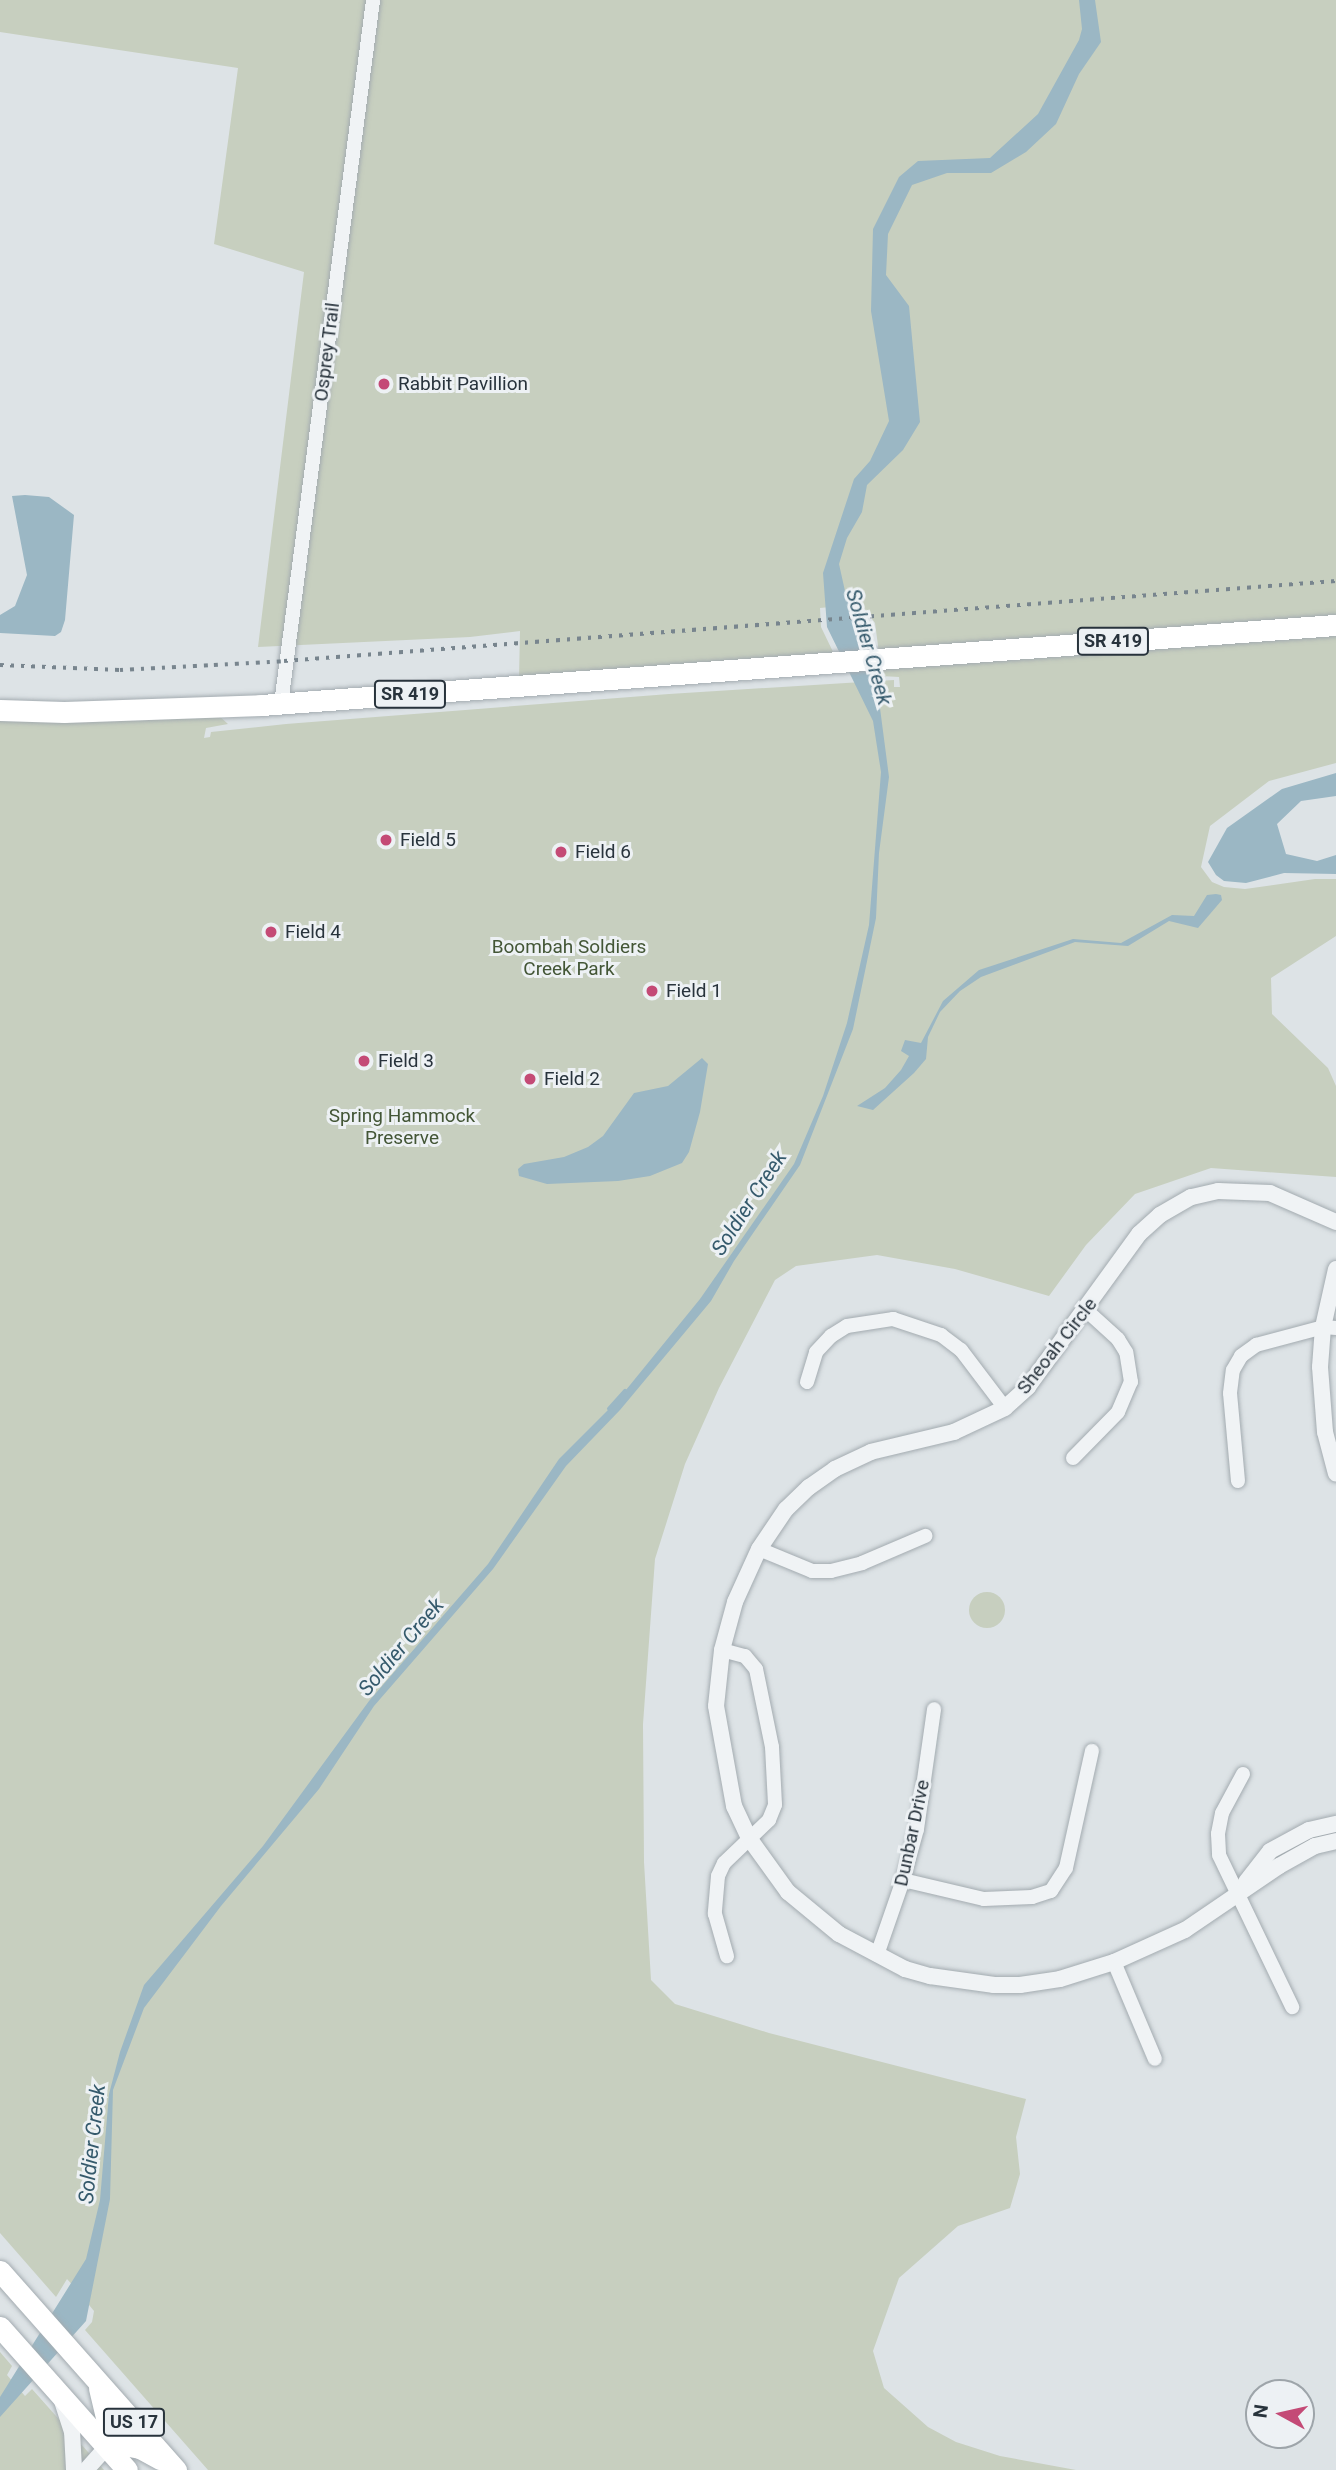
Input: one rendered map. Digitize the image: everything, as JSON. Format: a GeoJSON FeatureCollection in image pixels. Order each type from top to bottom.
{"type":"FeatureCollection","features":[{"type":"Feature","properties":{"kind":"main road","name":"SR 419"},"geometry":{"type":"LineString","coordinates":[[0,710],[122,711],[281,704],[1336,625]]}},
{"type":"Feature","properties":{"kind":"main road","name":"US 17"},"geometry":{"type":"LineString","coordinates":[[4,2276],[174,2467]]}},
{"type":"Feature","properties":{"kind":"main road","name":"US 17"},"geometry":{"type":"LineString","coordinates":[[0,2327],[127,2470]]}},
{"type":"Feature","properties":{"kind":"main road"},"geometry":{"type":"LineString","coordinates":[[96,2379],[106,2410],[109,2430],[107,2447],[124,2445],[139,2448],[174,2467]]}},
{"type":"Feature","properties":{"kind":"street","name":"Osprey Trail"},"geometry":{"type":"LineString","coordinates":[[281,704],[373,0]]}},
{"type":"Feature","properties":{"kind":"street","name":"Sheoah Circle"},"geometry":{"type":"LineString","coordinates":[[1336,1222],[1270,1193],[1218,1191],[1191,1197],[1160,1215],[1139,1234],[1028,1387],[1005,1408],[954,1432],[871,1452],[835,1469],[809,1487],[786,1509],[760,1549],[735,1602],[722,1650],[716,1706],[727,1779],[734,1806],[749,1838],[788,1892],[839,1934],[905,1969],[930,1976],[994,1985],[1060,1979],[1115,1962],[1185,1930],[1315,1846],[1336,1841]]}},
{"type":"Feature","properties":{"kind":"street"},"geometry":{"type":"LineString","coordinates":[[1336,1269],[1321,1398],[1325,1432],[1336,1474]]}},
{"type":"Feature","properties":{"kind":"street"},"geometry":{"type":"LineString","coordinates":[[1073,1458],[1118,1412],[1131,1382],[1126,1352],[1118,1339],[1086,1310]]}},
{"type":"Feature","properties":{"kind":"street"},"geometry":{"type":"LineString","coordinates":[[807,1382],[816,1352],[831,1336],[847,1326],[893,1319],[941,1335],[961,1350],[1005,1408]]}},
{"type":"Feature","properties":{"kind":"street"},"geometry":{"type":"LineString","coordinates":[[1238,1481],[1230,1393],[1233,1370],[1241,1356],[1256,1345],[1329,1328]]}},
{"type":"Feature","properties":{"kind":"street"},"geometry":{"type":"LineString","coordinates":[[760,1549],[792,1565],[812,1571],[831,1571],[862,1563],[925,1536]]}},
{"type":"Feature","properties":{"kind":"street"},"geometry":{"type":"LineString","coordinates":[[722,1650],[745,1656],[756,1669],[772,1747],[773,1813],[724,1863],[718,1876],[715,1914],[727,1956]]}},
{"type":"Feature","properties":{"kind":"street","name":"Dunbar Drive"},"geometry":{"type":"LineString","coordinates":[[877,1955],[917,1829],[934,1709]]}},
{"type":"Feature","properties":{"kind":"street"},"geometry":{"type":"LineString","coordinates":[[903,1880],[984,1899],[1032,1897],[1051,1891],[1066,1868],[1092,1751]]}},
{"type":"Feature","properties":{"kind":"street"},"geometry":{"type":"LineString","coordinates":[[1243,1774],[1222,1813],[1218,1834],[1219,1855],[1292,2007]]}},
{"type":"Feature","properties":{"kind":"street","name":"Sheoah Circle"},"geometry":{"type":"LineString","coordinates":[[1236,1895],[1270,1851],[1310,1830],[1336,1824]]}},
{"type":"Feature","properties":{"kind":"street"},"geometry":{"type":"LineString","coordinates":[[1115,1962],[1155,2059]]}},
{"type":"Feature","properties":{"kind":"street"},"geometry":{"type":"LineString","coordinates":[[54,2388],[72,2431],[74,2470]]}},
{"type":"Feature","properties":{"kind":"street"},"geometry":{"type":"LineString","coordinates":[[86,2470],[107,2447]]}},
{"type":"Feature","properties":{"kind":"green space"},"geometry":{"type":"Polygon","coordinates":[[[0,0],[1336,0],[1336,618],[879,653],[875,623],[861,604],[820,608],[821,627],[835,656],[519,679],[520,631],[470,637],[258,647],[304,272],[214,244],[238,68],[0,32],[0,0]]]}},
{"type":"Feature","properties":{"kind":"green space","name":"Spring Hammock Preserve"},"geometry":{"type":"Polygon","coordinates":[[[1336,631],[1336,763],[1269,781],[1210,826],[1201,867],[1212,882],[1224,887],[1245,889],[1315,879],[1336,879],[1336,936],[1271,978],[1272,1014],[1328,1068],[1336,1086],[1336,1177],[1211,1168],[1135,1194],[1086,1245],[1049,1296],[955,1269],[877,1255],[796,1266],[775,1280],[719,1388],[685,1464],[655,1559],[643,1724],[644,1862],[651,1980],[675,2004],[769,2033],[1026,2099],[1016,2137],[1020,2174],[1010,2208],[958,2226],[899,2278],[873,2351],[884,2388],[928,2427],[956,2442],[1000,2456],[1076,2470],[208,2470],[85,2330],[92,2322],[94,2311],[76,2289],[67,2279],[56,2297],[0,2233],[0,716],[217,714],[228,724],[206,728],[204,738],[210,737],[211,732],[286,724],[669,694],[894,680],[894,687],[900,687],[899,677],[881,676],[880,665],[1336,631]]]}},
{"type":"Feature","properties":{"kind":"green space"},"geometry":{"type":"Polygon","coordinates":[[[987,1592],[1000,1597],[1005,1610],[1000,1623],[987,1628],[974,1623],[969,1610],[974,1597],[987,1592]]]}},
{"type":"Feature","properties":{"kind":"green space"},"geometry":{"type":"Polygon","coordinates":[[[0,2352],[12,2366],[7,2375],[25,2396],[32,2389],[104,2470],[0,2470],[0,2352]]]}},
{"type":"Feature","properties":{"kind":"water"},"geometry":{"type":"Polygon","coordinates":[[[1079,0],[1095,0],[1101,42],[1079,74],[1056,124],[1026,152],[991,173],[947,173],[912,185],[888,234],[886,275],[909,306],[920,422],[903,450],[867,485],[862,512],[847,538],[839,564],[845,591],[869,624],[889,777],[879,853],[876,918],[853,1029],[800,1165],[734,1261],[711,1301],[620,1410],[566,1466],[493,1569],[374,1706],[319,1789],[221,1906],[144,2008],[113,2090],[110,2199],[86,2321],[0,2417],[0,2397],[86,2259],[100,2200],[109,2094],[120,2052],[144,1985],[263,1846],[369,1701],[488,1564],[559,1459],[617,1401],[700,1299],[794,1164],[823,1096],[847,1023],[869,925],[881,772],[873,721],[827,627],[823,573],[854,479],[870,461],[889,421],[871,311],[873,229],[899,177],[918,161],[990,158],[1038,114],[1079,40],[1082,29],[1079,0]]]}},
{"type":"Feature","properties":{"kind":"water"},"geometry":{"type":"Polygon","coordinates":[[[12,496],[49,497],[74,515],[65,620],[61,632],[55,636],[0,633],[0,615],[15,606],[27,575],[12,496]]]}},
{"type":"Feature","properties":{"kind":"water"},"geometry":{"type":"Polygon","coordinates":[[[1336,773],[1336,796],[1301,801],[1277,824],[1286,854],[1317,861],[1336,855],[1336,874],[1284,873],[1246,883],[1224,881],[1216,875],[1208,862],[1227,828],[1282,789],[1336,773]]]}},
{"type":"Feature","properties":{"kind":"water"},"geometry":{"type":"Polygon","coordinates":[[[1207,895],[1221,895],[1222,900],[1198,928],[1169,921],[1128,946],[1075,942],[981,977],[960,991],[940,1012],[928,1037],[926,1059],[914,1073],[873,1110],[857,1106],[885,1088],[909,1056],[901,1051],[905,1040],[921,1043],[943,1001],[979,970],[1073,939],[1121,943],[1172,915],[1194,916],[1207,895]]]}},
{"type":"Feature","properties":{"kind":"water"},"geometry":{"type":"Polygon","coordinates":[[[702,1058],[708,1064],[700,1112],[689,1152],[682,1163],[650,1176],[618,1181],[547,1184],[519,1176],[518,1169],[524,1164],[564,1157],[588,1147],[603,1136],[634,1093],[668,1086],[702,1058]]]}},
{"type":"Feature","properties":{"kind":"waterway","name":"Soldier Creek"},"geometry":{"type":"LineString","coordinates":[[609,1409],[625,1391]]}},
{"type":"Feature","properties":{"kind":"railway"},"geometry":{"type":"LineString","coordinates":[[0,665],[120,670],[284,661],[1336,581]]}},
{"type":"Feature","properties":{"kind":"place","name":"Rabbit Pavillion"},"geometry":{"type":"Point","coordinates":[384,384]}},
{"type":"Feature","properties":{"kind":"place","name":"Field 5"},"geometry":{"type":"Point","coordinates":[386,840]}},
{"type":"Feature","properties":{"kind":"place","name":"Field 6"},"geometry":{"type":"Point","coordinates":[561,852]}},
{"type":"Feature","properties":{"kind":"place","name":"Field 4"},"geometry":{"type":"Point","coordinates":[271,932]}},
{"type":"Feature","properties":{"kind":"place","name":"Field 1"},"geometry":{"type":"Point","coordinates":[652,991]}},
{"type":"Feature","properties":{"kind":"place","name":"Field 3"},"geometry":{"type":"Point","coordinates":[364,1061]}},
{"type":"Feature","properties":{"kind":"place","name":"Field 2"},"geometry":{"type":"Point","coordinates":[530,1079]}},
{"type":"Feature","properties":{"kind":"park label","name":"Boombah Soldiers Creek Park"},"geometry":{"type":"Point","coordinates":[569,958]}}]}
